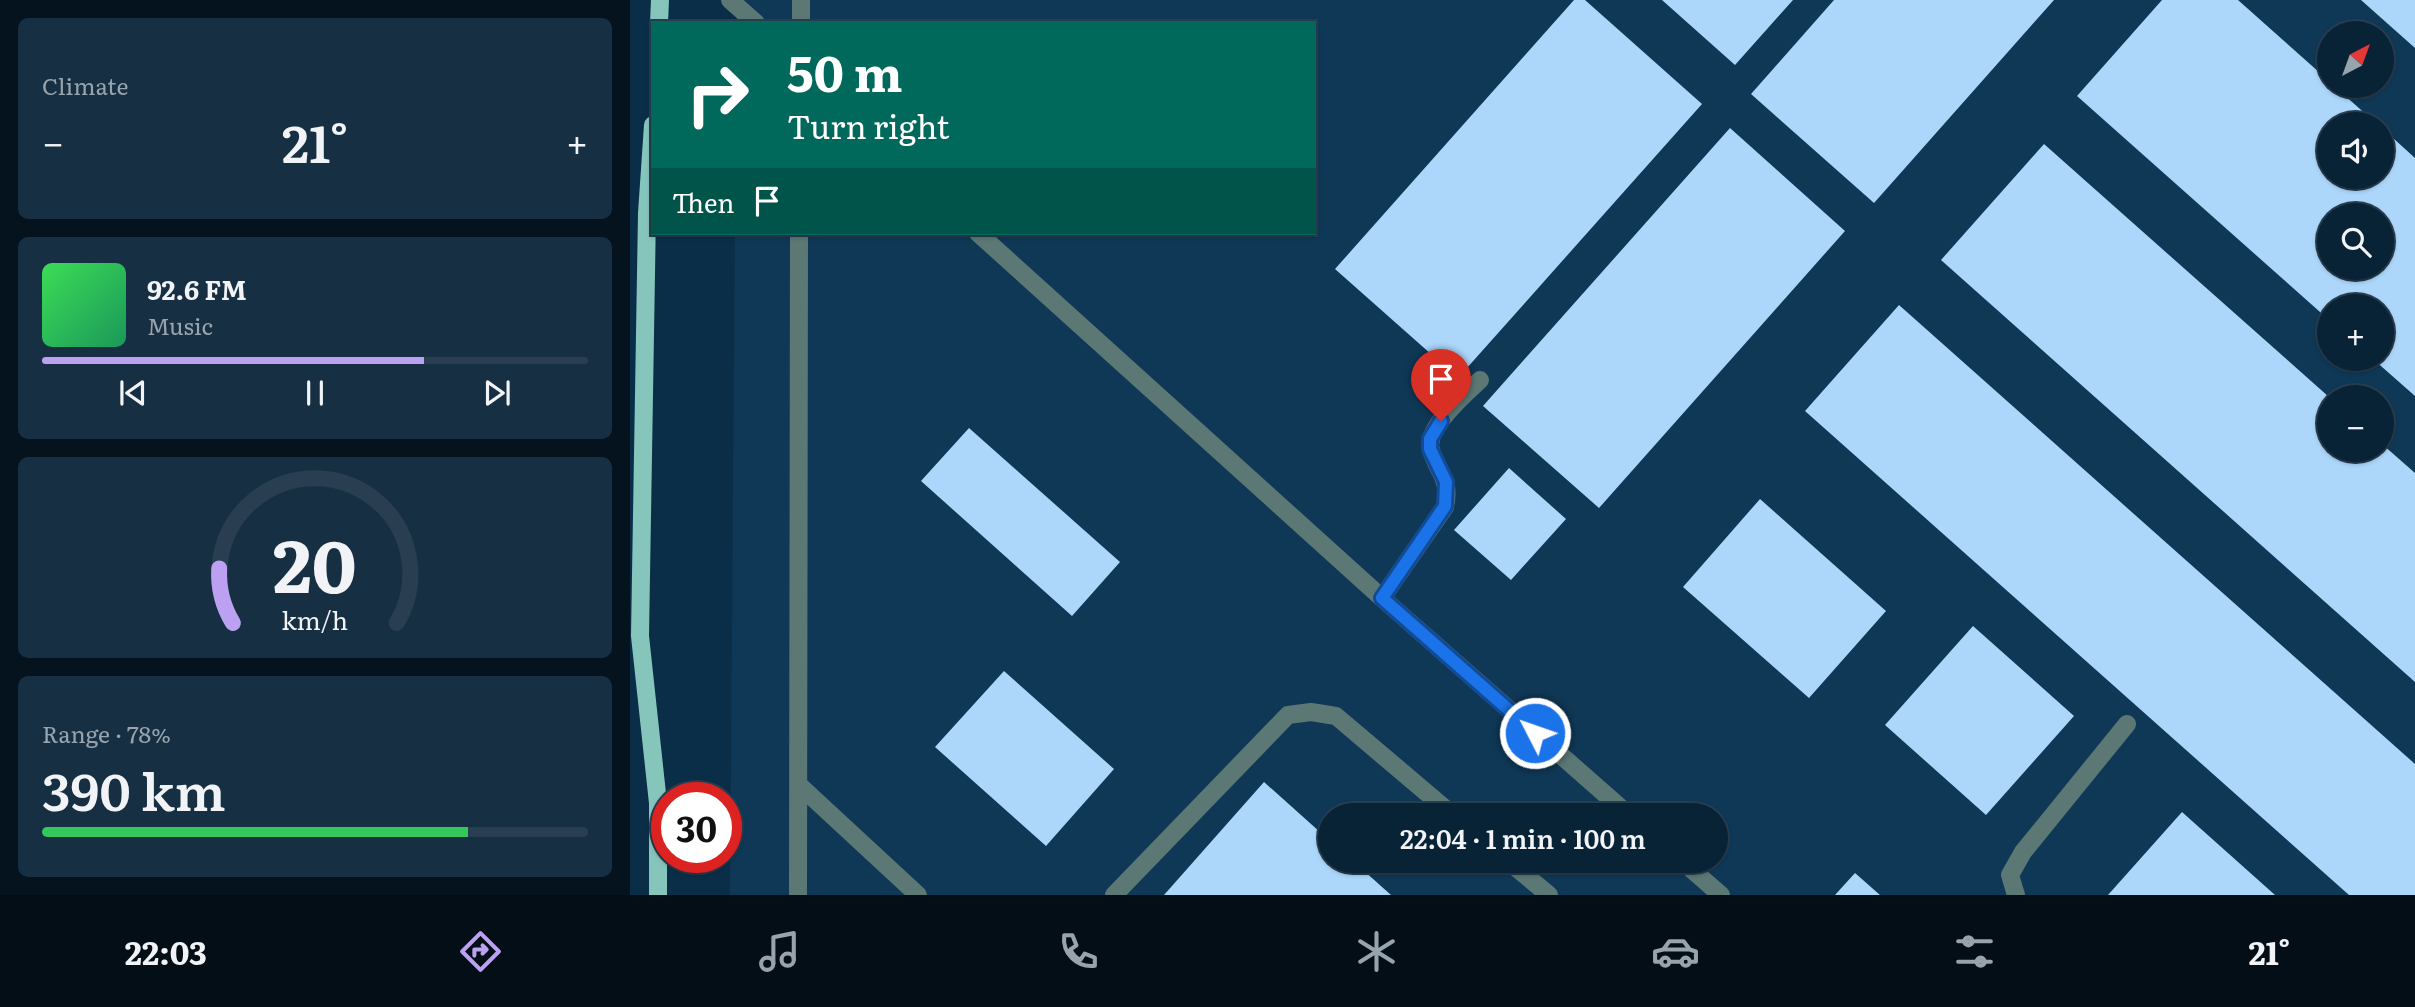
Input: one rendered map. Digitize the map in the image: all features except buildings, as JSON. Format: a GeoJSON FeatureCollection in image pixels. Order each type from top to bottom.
{"type":"FeatureCollection","features":[{"type":"Feature","properties":{"kind":"main road"},"geometry":{"type":"LineString","coordinates":[[659,21],[660,0]]}},
{"type":"Feature","properties":{"kind":"main road"},"geometry":{"type":"LineString","coordinates":[[651,159],[647,226],[640,636],[657,803],[658,895]]}},
{"type":"Feature","properties":{"kind":"street"},"geometry":{"type":"LineString","coordinates":[[730,0],[754,21]]}},
{"type":"Feature","properties":{"kind":"street"},"geometry":{"type":"LineString","coordinates":[[801,0],[801,21]]}},
{"type":"Feature","properties":{"kind":"street"},"geometry":{"type":"LineString","coordinates":[[798,895],[799,235]]}},
{"type":"Feature","properties":{"kind":"street"},"geometry":{"type":"LineString","coordinates":[[980,235],[1382,598],[1615,803]]}},
{"type":"Feature","properties":{"kind":"street"},"geometry":{"type":"LineString","coordinates":[[1382,598],[1445,506],[1446,482],[1430,449],[1430,439],[1441,421],[1480,380]]}},
{"type":"Feature","properties":{"kind":"street"},"geometry":{"type":"LineString","coordinates":[[1114,895],[1288,715],[1311,712],[1336,716],[1439,803]]}},
{"type":"Feature","properties":{"kind":"street"},"geometry":{"type":"LineString","coordinates":[[2016,895],[2010,875],[2023,852],[2127,724]]}},
{"type":"Feature","properties":{"kind":"street"},"geometry":{"type":"LineString","coordinates":[[798,784],[918,895]]}},
{"type":"Feature","properties":{"kind":"street"},"geometry":{"type":"LineString","coordinates":[[1522,873],[1549,895]]}},
{"type":"Feature","properties":{"kind":"street"},"geometry":{"type":"LineString","coordinates":[[1696,873],[1721,895]]}},
{"type":"Feature","properties":{"kind":"shaded area"},"geometry":{"type":"Polygon","coordinates":[[[736,0],[2415,0],[2415,895],[730,895],[730,873],[742,873],[742,782],[731,782],[735,235],[1316,235],[1316,21],[736,21],[736,0]]]}},
{"type":"Feature","properties":{"kind":"route"},"geometry":{"type":"LineString","coordinates":[[1441,421],[1430,439],[1430,449],[1446,482],[1448,494],[1445,506],[1382,598],[1535,733]]}}]}
